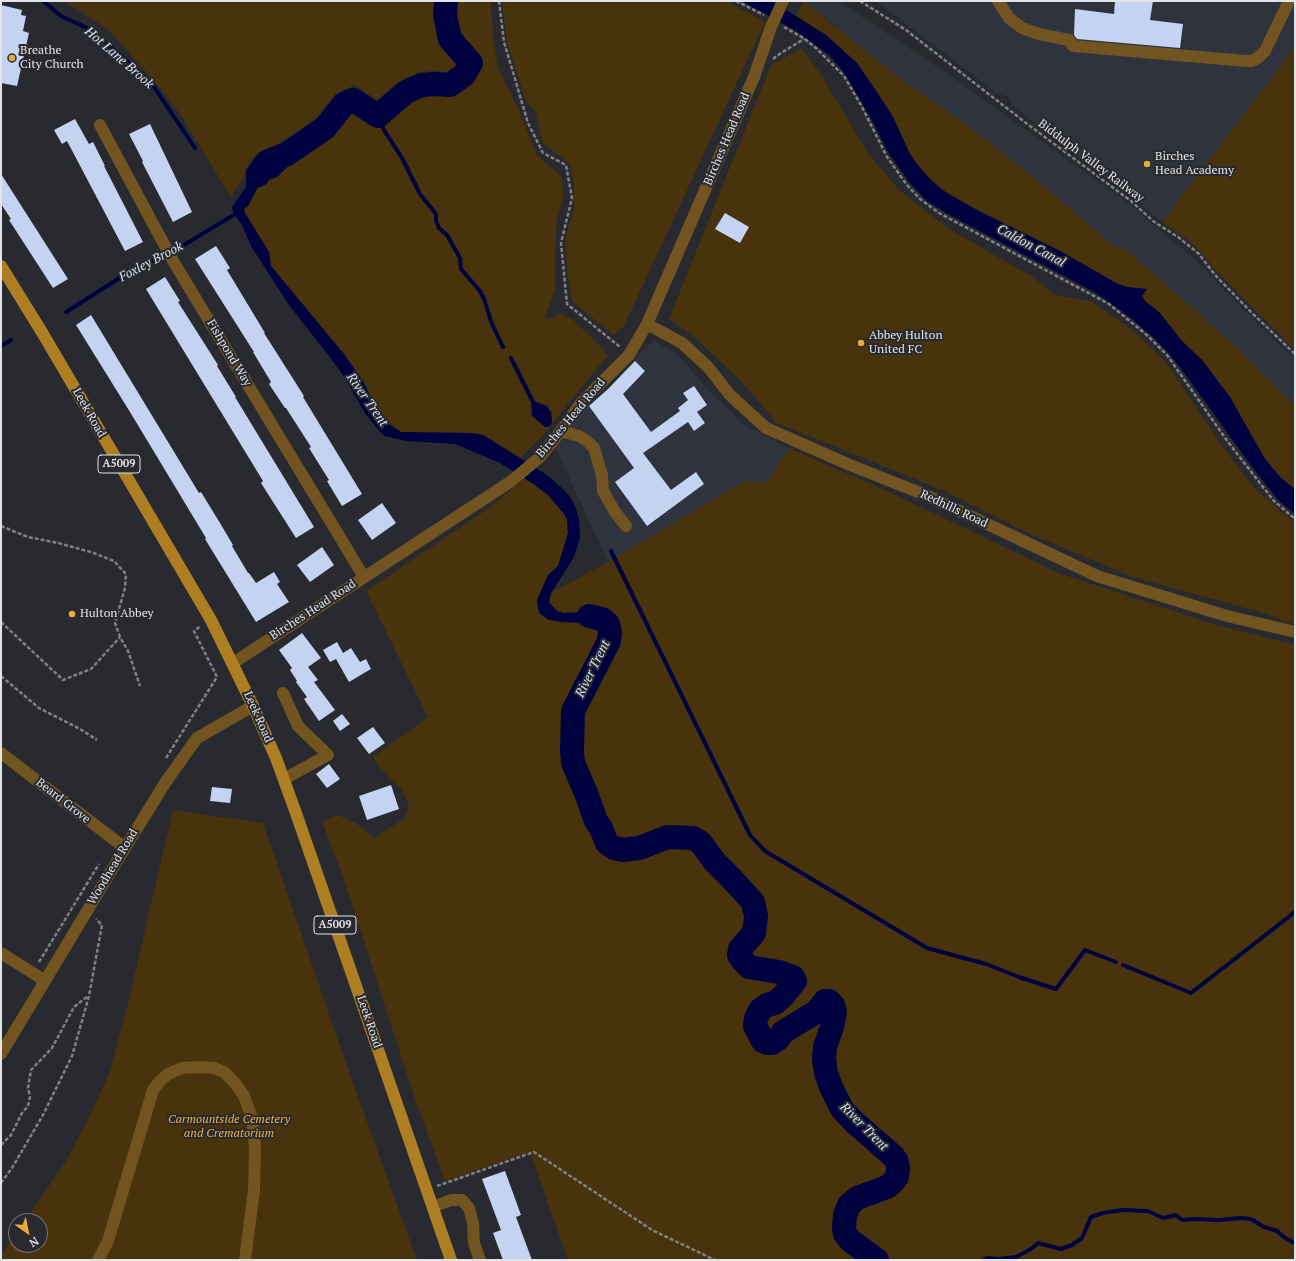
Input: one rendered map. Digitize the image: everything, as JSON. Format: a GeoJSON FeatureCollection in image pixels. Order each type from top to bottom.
{"type":"FeatureCollection","features":[{"type":"Feature","properties":{"kind":"main road","name":"Leek Road"},"geometry":{"type":"LineString","coordinates":[[1,266],[43,334],[211,620],[253,706],[284,779],[452,1260]]}},
{"type":"Feature","properties":{"kind":"street","name":"Birches Head Road"},"geometry":{"type":"LineString","coordinates":[[233,663],[510,482],[539,458],[581,403],[629,355],[647,324],[777,26],[783,1]]}},
{"type":"Feature","properties":{"kind":"street"},"geometry":{"type":"LineString","coordinates":[[998,1],[1009,18],[1022,28],[1039,34],[1069,40],[1073,46],[1246,61],[1252,61],[1265,51],[1289,1]]}},
{"type":"Feature","properties":{"kind":"street","name":"Fishpond Way"},"geometry":{"type":"LineString","coordinates":[[100,125],[173,261],[364,577]]}},
{"type":"Feature","properties":{"kind":"street","name":"Redhills Road"},"geometry":{"type":"LineString","coordinates":[[647,324],[682,343],[708,367],[730,395],[766,428],[850,465],[928,496],[1097,576],[1227,616],[1295,632]]}},
{"type":"Feature","properties":{"kind":"street"},"geometry":{"type":"LineString","coordinates":[[561,431],[578,436],[587,441],[594,448],[602,475],[603,491],[615,512],[626,526]]}},
{"type":"Feature","properties":{"kind":"street"},"geometry":{"type":"LineString","coordinates":[[283,693],[298,726],[328,755],[284,779]]}},
{"type":"Feature","properties":{"kind":"street","name":"Woodhead Road"},"geometry":{"type":"LineString","coordinates":[[1,1054],[44,980],[165,783],[197,738],[253,706]]}},
{"type":"Feature","properties":{"kind":"street","name":"Beard Grove"},"geometry":{"type":"LineString","coordinates":[[1,753],[125,848]]}},
{"type":"Feature","properties":{"kind":"street"},"geometry":{"type":"LineString","coordinates":[[1,953],[44,980]]}},
{"type":"Feature","properties":{"kind":"street"},"geometry":{"type":"LineString","coordinates":[[98,1260],[108,1241],[154,1090],[160,1081],[168,1074],[182,1068],[199,1067],[214,1068],[224,1072],[235,1083],[244,1096],[252,1118],[255,1148],[254,1190],[245,1260]]}},
{"type":"Feature","properties":{"kind":"street"},"geometry":{"type":"LineString","coordinates":[[433,1207],[451,1200],[462,1200],[469,1208],[473,1223],[474,1243],[480,1260]]}},
{"type":"Feature","properties":{"kind":"path"},"geometry":{"type":"LineString","coordinates":[[499,1],[504,42],[528,123],[544,153],[566,166],[572,198],[561,243],[567,304],[629,355]]}},
{"type":"Feature","properties":{"kind":"path"},"geometry":{"type":"LineString","coordinates":[[736,1],[765,16]]}},
{"type":"Feature","properties":{"kind":"path","name":"Biddulph Valley Railway"},"geometry":{"type":"LineString","coordinates":[[860,1],[906,30],[1026,123],[1131,201],[1153,221],[1178,237],[1199,254],[1214,275],[1295,354]]}},
{"type":"Feature","properties":{"kind":"path"},"geometry":{"type":"LineString","coordinates":[[777,26],[805,39],[844,76],[862,107],[887,158],[920,199],[939,213],[1109,304],[1148,336],[1168,355],[1228,442],[1274,500],[1295,519]]}},
{"type":"Feature","properties":{"kind":"path"},"geometry":{"type":"LineString","coordinates":[[770,62],[781,53],[805,39]]}},
{"type":"Feature","properties":{"kind":"path"},"geometry":{"type":"LineString","coordinates":[[1,526],[28,537],[78,549],[114,561],[126,574],[125,588],[115,623],[120,637],[128,651],[140,686]]}},
{"type":"Feature","properties":{"kind":"path"},"geometry":{"type":"LineString","coordinates":[[164,762],[217,677],[194,631],[211,620]]}},
{"type":"Feature","properties":{"kind":"path"},"geometry":{"type":"LineString","coordinates":[[1,622],[63,680],[91,669],[120,637]]}},
{"type":"Feature","properties":{"kind":"path"},"geometry":{"type":"LineString","coordinates":[[1,676],[39,708],[80,729],[97,740]]}},
{"type":"Feature","properties":{"kind":"path"},"geometry":{"type":"LineString","coordinates":[[32,973],[102,860]]}},
{"type":"Feature","properties":{"kind":"path"},"geometry":{"type":"LineString","coordinates":[[1,1183],[12,1168],[43,1115],[72,1056],[89,996],[102,925],[86,911]]}},
{"type":"Feature","properties":{"kind":"path"},"geometry":{"type":"LineString","coordinates":[[1,1145],[11,1135],[22,1113],[28,1106],[30,1096],[28,1088],[31,1070],[52,1048],[74,1007],[89,996]]}},
{"type":"Feature","properties":{"kind":"path"},"geometry":{"type":"LineString","coordinates":[[427,1190],[534,1152],[652,1230],[715,1260]]}},
{"type":"Feature","properties":{"kind":"shaded area"},"geometry":{"type":"Polygon","coordinates":[[[805,1],[838,1],[955,79],[1131,205],[1193,258],[1295,360],[1295,406],[1242,352],[1123,248],[1116,248],[1037,180],[963,122],[899,78],[805,1]]]}},
{"type":"Feature","properties":{"kind":"shaded area","name":"Birches Head Academy"},"geometry":{"type":"Polygon","coordinates":[[[876,1],[1295,1],[1295,47],[1162,222],[1013,106],[1008,96],[995,92],[876,1]]]}},
{"type":"Feature","properties":{"kind":"shaded area"},"geometry":{"type":"Polygon","coordinates":[[[653,340],[678,355],[705,386],[745,426],[789,448],[767,483],[745,481],[608,562],[555,447],[587,404],[608,389],[653,340]]]}},
{"type":"Feature","properties":{"kind":"green space"},"geometry":{"type":"Polygon","coordinates":[[[64,1],[491,1],[493,36],[498,68],[518,109],[537,155],[562,177],[563,197],[557,220],[555,251],[555,290],[544,320],[561,314],[571,318],[608,355],[541,437],[520,458],[483,435],[472,433],[400,432],[386,422],[377,410],[363,381],[344,354],[271,266],[269,252],[244,209],[248,206],[257,189],[263,182],[277,177],[289,165],[305,156],[348,114],[360,116],[364,121],[386,120],[414,99],[430,94],[445,94],[475,79],[454,67],[447,72],[418,72],[398,82],[377,100],[355,85],[336,93],[316,118],[280,143],[260,151],[249,162],[243,178],[231,197],[180,114],[156,83],[109,30],[64,1]]]}},
{"type":"Feature","properties":{"kind":"green space"},"geometry":{"type":"Polygon","coordinates":[[[502,1],[726,1],[765,22],[624,326],[613,335],[573,302],[568,280],[565,239],[574,208],[574,184],[570,164],[543,143],[535,110],[526,102],[507,42],[502,1]]]}},
{"type":"Feature","properties":{"kind":"green space"},"geometry":{"type":"Polygon","coordinates":[[[804,1],[899,78],[963,122],[1037,180],[1116,248],[1123,247],[1242,352],[1295,406],[1295,489],[1281,478],[1265,459],[1230,397],[1202,360],[1182,341],[1159,312],[1145,301],[1142,296],[1146,289],[1127,287],[1116,283],[1062,252],[975,209],[944,191],[932,181],[909,152],[893,117],[857,63],[826,35],[796,16],[804,1]]]}},
{"type":"Feature","properties":{"kind":"green space"},"geometry":{"type":"Polygon","coordinates":[[[1295,47],[1295,350],[1215,270],[1202,253],[1188,240],[1162,222],[1295,47]]]}},
{"type":"Feature","properties":{"kind":"green space"},"geometry":{"type":"Polygon","coordinates":[[[802,48],[825,81],[867,152],[899,190],[946,227],[1034,278],[1055,295],[1093,302],[1133,331],[1166,362],[1223,447],[1255,489],[1295,523],[1295,625],[1264,613],[1133,577],[1028,533],[940,489],[777,423],[738,378],[692,335],[669,319],[771,65],[802,48]]]}},
{"type":"Feature","properties":{"kind":"green space"},"geometry":{"type":"Polygon","coordinates":[[[789,448],[889,492],[1061,574],[1216,625],[1295,645],[1295,1260],[568,1260],[530,1152],[445,1181],[415,1099],[345,883],[322,821],[338,815],[356,823],[374,838],[405,818],[409,806],[402,790],[380,768],[373,757],[428,717],[366,591],[489,508],[525,478],[548,495],[567,519],[568,533],[558,566],[548,575],[549,620],[599,625],[604,630],[604,637],[618,632],[618,627],[615,621],[604,614],[583,612],[563,613],[557,611],[549,602],[551,593],[608,562],[745,481],[767,482],[789,448]]]}},
{"type":"Feature","properties":{"kind":"green space","name":"Carmountside Cemetery and Crematorium"},"geometry":{"type":"Polygon","coordinates":[[[173,810],[263,823],[348,1069],[417,1260],[1,1260],[1,1255],[8,1245],[8,1253],[48,1253],[48,1213],[30,1213],[66,1161],[109,1074],[128,1003],[173,810]]]}},
{"type":"Feature","properties":{"kind":"water","name":"Caldon Canal"},"geometry":{"type":"Polygon","coordinates":[[[741,1],[772,1],[826,35],[857,63],[893,117],[909,152],[917,164],[932,181],[944,191],[975,209],[1062,252],[1116,283],[1127,287],[1147,289],[1142,296],[1145,301],[1159,312],[1182,341],[1202,360],[1230,397],[1265,459],[1281,478],[1295,489],[1295,514],[1279,501],[1252,467],[1182,370],[1156,340],[1131,318],[1096,293],[946,213],[927,201],[910,183],[889,154],[874,124],[843,71],[829,55],[793,29],[741,1]]]}},
{"type":"Feature","properties":{"kind":"water"},"geometry":{"type":"Polygon","coordinates":[[[280,152],[289,165],[277,177],[263,182],[257,189],[248,206],[244,209],[269,252],[271,266],[344,354],[363,381],[377,410],[386,422],[401,432],[472,433],[483,435],[547,475],[563,489],[570,497],[576,508],[579,519],[580,538],[574,557],[551,593],[549,602],[557,611],[563,613],[583,612],[604,614],[615,621],[618,627],[618,632],[604,638],[604,630],[599,625],[549,620],[540,614],[537,600],[548,575],[558,566],[568,533],[567,519],[548,495],[500,463],[455,444],[406,441],[385,436],[379,431],[365,413],[343,375],[289,305],[251,246],[242,225],[233,212],[232,207],[246,187],[246,170],[254,163],[280,152]]]}},
{"type":"Feature","properties":{"kind":"water"},"geometry":{"type":"Polygon","coordinates":[[[531,400],[547,406],[551,412],[552,422],[550,426],[545,427],[532,416],[531,400]]]}},
{"type":"Feature","properties":{"kind":"building"},"geometry":{"type":"Polygon","coordinates":[[[1115,1],[1153,1],[1150,20],[1183,24],[1180,48],[1077,39],[1074,35],[1075,9],[1114,14],[1115,1]]]}},
{"type":"Feature","properties":{"kind":"building","name":"Breathe City Church"},"geometry":{"type":"Polygon","coordinates":[[[1,5],[22,10],[21,15],[26,16],[23,31],[29,33],[17,86],[1,83],[1,5]]]}},
{"type":"Feature","properties":{"kind":"building"},"geometry":{"type":"Polygon","coordinates":[[[75,119],[89,144],[93,142],[143,242],[125,251],[67,141],[62,144],[54,130],[75,119]]]}},
{"type":"Feature","properties":{"kind":"building"},"geometry":{"type":"Polygon","coordinates":[[[150,124],[192,212],[173,222],[129,134],[150,124]]]}},
{"type":"Feature","properties":{"kind":"building"},"geometry":{"type":"Polygon","coordinates":[[[1,174],[68,279],[53,288],[9,220],[11,219],[1,204],[1,174]]]}},
{"type":"Feature","properties":{"kind":"building"},"geometry":{"type":"Polygon","coordinates":[[[725,213],[749,227],[740,243],[715,229],[725,213]]]}},
{"type":"Feature","properties":{"kind":"building"},"geometry":{"type":"Polygon","coordinates":[[[216,246],[230,268],[227,270],[264,333],[304,396],[303,397],[362,494],[342,506],[327,481],[329,480],[309,448],[311,447],[269,384],[271,382],[254,352],[195,259],[216,246]]]}},
{"type":"Feature","properties":{"kind":"building"},"geometry":{"type":"Polygon","coordinates":[[[165,277],[180,301],[178,302],[218,365],[217,366],[235,397],[314,527],[296,538],[261,483],[263,481],[146,289],[165,277]]]}},
{"type":"Feature","properties":{"kind":"building"},"geometry":{"type":"Polygon","coordinates":[[[91,315],[199,493],[201,492],[220,523],[248,573],[256,583],[274,572],[280,582],[277,584],[289,602],[256,622],[76,325],[91,315]]]}},
{"type":"Feature","properties":{"kind":"building"},"geometry":{"type":"Polygon","coordinates":[[[635,361],[645,371],[623,394],[651,432],[680,411],[678,408],[688,400],[683,393],[694,386],[707,405],[697,412],[705,423],[694,431],[688,422],[643,453],[671,490],[696,472],[704,484],[647,526],[615,482],[634,468],[589,406],[635,361]]]}},
{"type":"Feature","properties":{"kind":"building"},"geometry":{"type":"Polygon","coordinates":[[[382,503],[396,523],[372,540],[358,520],[382,503]]]}},
{"type":"Feature","properties":{"kind":"building"},"geometry":{"type":"Polygon","coordinates":[[[322,547],[334,565],[310,582],[297,565],[322,547]]]}},
{"type":"Feature","properties":{"kind":"building"},"geometry":{"type":"Polygon","coordinates":[[[302,633],[321,658],[308,667],[318,680],[314,682],[335,710],[319,721],[304,699],[307,697],[296,682],[297,681],[290,670],[292,668],[279,650],[302,633]]]}},
{"type":"Feature","properties":{"kind":"building"},"geometry":{"type":"Polygon","coordinates":[[[337,642],[343,653],[351,648],[360,662],[366,659],[371,669],[349,682],[336,659],[330,662],[323,650],[337,642]]]}},
{"type":"Feature","properties":{"kind":"building"},"geometry":{"type":"Polygon","coordinates":[[[342,714],[350,724],[340,731],[333,721],[342,714]]]}},
{"type":"Feature","properties":{"kind":"building"},"geometry":{"type":"Polygon","coordinates":[[[373,727],[385,743],[369,754],[357,738],[373,727]]]}},
{"type":"Feature","properties":{"kind":"building"},"geometry":{"type":"Polygon","coordinates":[[[329,764],[340,779],[327,788],[316,774],[329,764]]]}},
{"type":"Feature","properties":{"kind":"building"},"geometry":{"type":"Polygon","coordinates":[[[391,785],[399,809],[367,820],[359,796],[391,785]]]}},
{"type":"Feature","properties":{"kind":"building"},"geometry":{"type":"Polygon","coordinates":[[[212,787],[232,789],[230,803],[210,801],[212,787]]]}},
{"type":"Feature","properties":{"kind":"building"},"geometry":{"type":"Polygon","coordinates":[[[505,1171],[521,1215],[516,1217],[532,1260],[503,1260],[493,1233],[501,1230],[482,1179],[505,1171]]]}},
{"type":"Feature","properties":{"kind":"waterway","name":"Hot Lane Brook"},"geometry":{"type":"LineString","coordinates":[[43,1],[61,16],[89,29],[152,84],[195,148]]}},
{"type":"Feature","properties":{"kind":"waterway","name":"River Trent"},"geometry":{"type":"LineString","coordinates":[[258,175],[267,162],[287,154],[325,128],[344,104],[353,100],[378,116],[406,92],[422,85],[450,85],[464,75],[471,63],[450,39],[445,15],[446,1]]}},
{"type":"Feature","properties":{"kind":"waterway"},"geometry":{"type":"LineString","coordinates":[[378,116],[384,130],[402,158],[420,194],[436,214],[436,221],[439,228],[447,235],[460,258],[461,269],[480,291],[492,324],[503,347]]}},
{"type":"Feature","properties":{"kind":"waterway","name":"Foxley Brook"},"geometry":{"type":"LineString","coordinates":[[66,312],[126,274],[184,245],[237,213]]}},
{"type":"Feature","properties":{"kind":"waterway","name":"Foxley Brook"},"geometry":{"type":"LineString","coordinates":[[1,346],[11,340]]}},
{"type":"Feature","properties":{"kind":"waterway"},"geometry":{"type":"LineString","coordinates":[[511,358],[534,404]]}},
{"type":"Feature","properties":{"kind":"waterway"},"geometry":{"type":"LineString","coordinates":[[611,551],[750,835],[765,851],[927,948],[986,964],[1056,989],[1085,950],[1116,962]]}},
{"type":"Feature","properties":{"kind":"waterway","name":"River Trent"},"geometry":{"type":"LineString","coordinates":[[589,616],[602,619],[608,624],[610,632],[609,641],[573,711],[572,751],[573,763],[596,821],[601,828],[607,843],[614,848],[623,850],[639,848],[668,837],[693,838],[701,843],[714,861],[753,902],[756,916],[754,933],[740,949],[739,955],[749,967],[779,972],[793,977],[795,981],[783,996],[775,1003],[767,1005],[760,1010],[756,1018],[755,1026],[763,1041],[772,1043],[778,1039],[783,1032],[816,1012],[825,1001],[829,1001],[833,1005],[835,1011],[832,1027],[825,1047],[824,1059],[826,1073],[831,1087],[842,1109],[853,1121],[893,1156],[897,1162],[897,1177],[893,1182],[887,1187],[857,1198],[849,1205],[845,1215],[845,1234],[851,1241],[877,1260]]}},
{"type":"Feature","properties":{"kind":"waterway"},"geometry":{"type":"LineString","coordinates":[[1123,965],[1191,993],[1295,912]]}},
{"type":"Feature","properties":{"kind":"waterway"},"geometry":{"type":"LineString","coordinates":[[984,1260],[987,1258],[999,1259],[1016,1257],[1031,1249],[1038,1243],[1061,1249],[1072,1245],[1082,1238],[1091,1217],[1103,1213],[1122,1210],[1148,1211],[1163,1218],[1176,1215],[1182,1220],[1251,1219],[1264,1227],[1277,1231],[1285,1238],[1295,1243]]}},
{"type":"Feature","properties":{"kind":"place","name":"Breathe City Church"},"geometry":{"type":"Point","coordinates":[12,58]}},
{"type":"Feature","properties":{"kind":"place","name":"Birches Head Academy"},"geometry":{"type":"Point","coordinates":[1147,164]}},
{"type":"Feature","properties":{"kind":"place","name":"Abbey Hulton United FC"},"geometry":{"type":"Point","coordinates":[861,343]}},
{"type":"Feature","properties":{"kind":"place","name":"Hulton Abbey"},"geometry":{"type":"Point","coordinates":[72,614]}}]}
